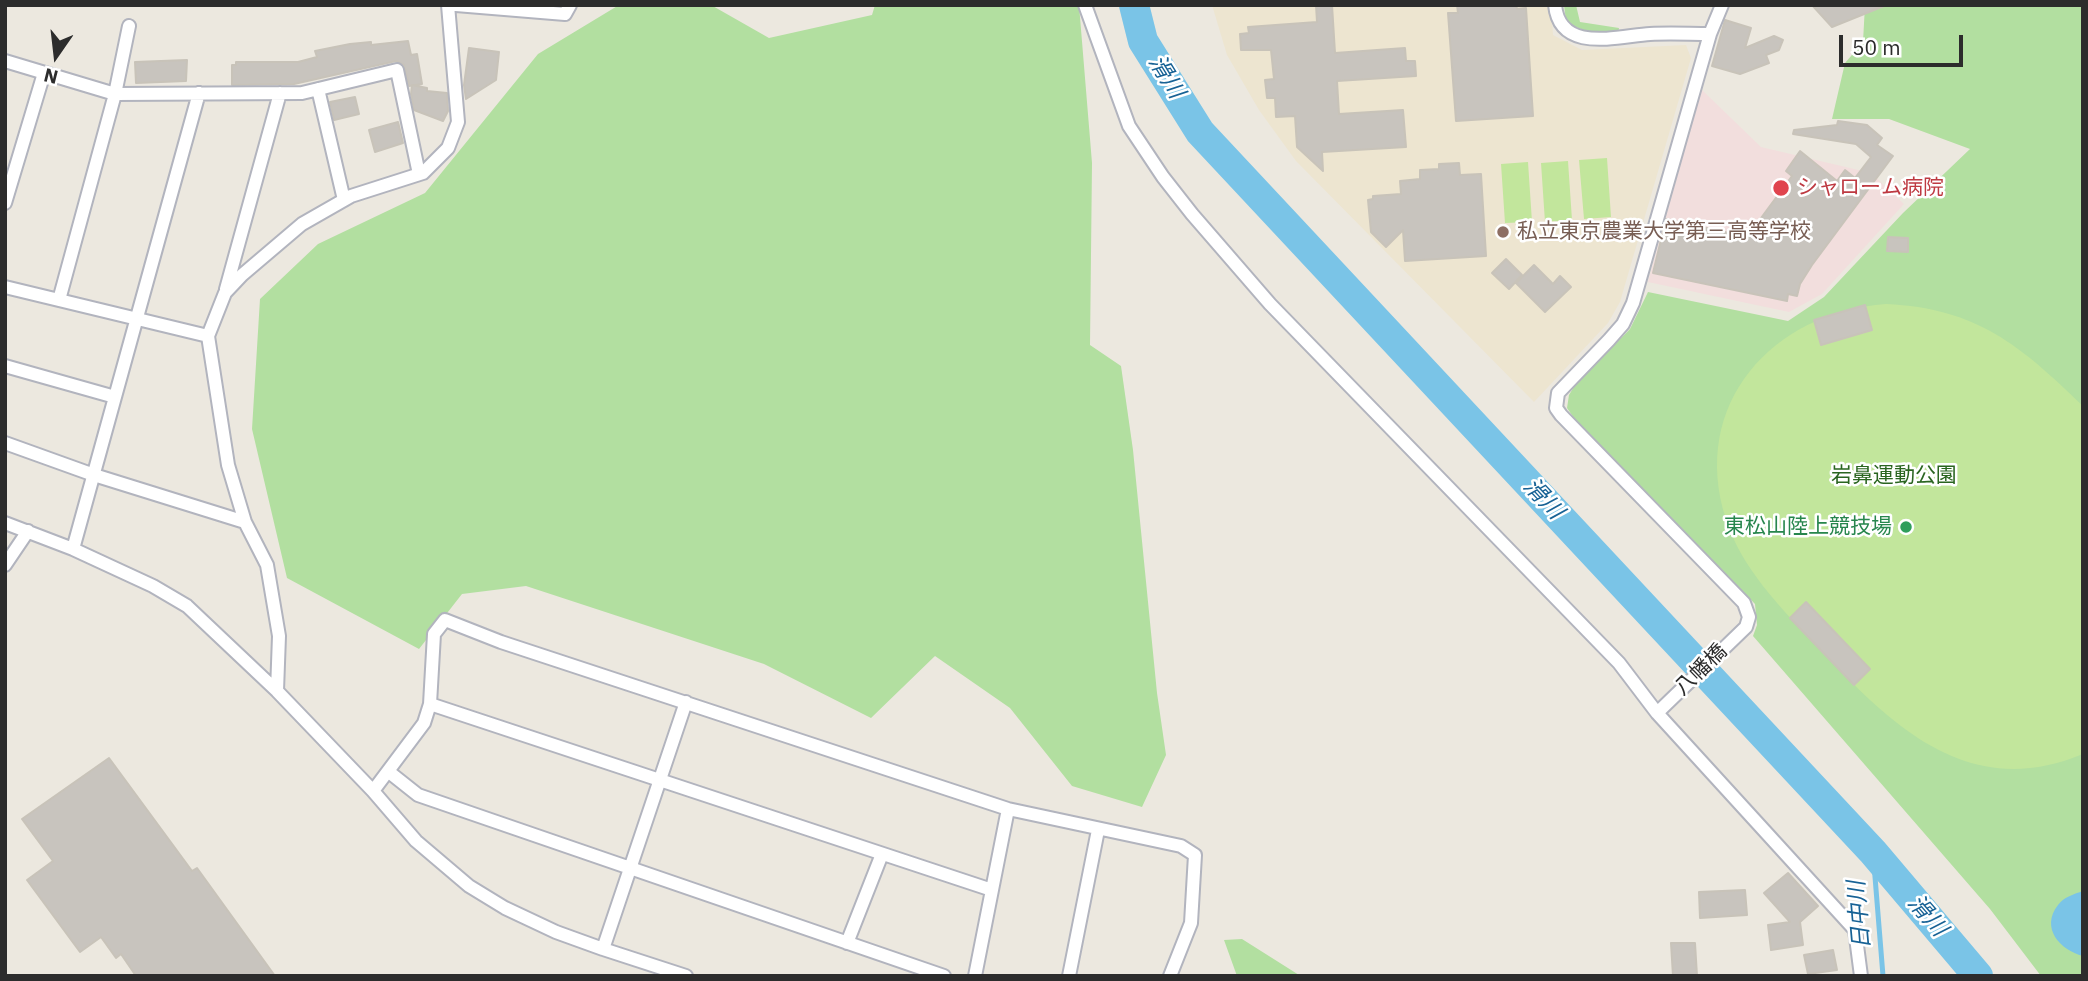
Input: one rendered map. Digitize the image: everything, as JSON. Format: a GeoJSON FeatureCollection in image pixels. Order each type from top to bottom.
{"type":"FeatureCollection","features":[{"type":"Feature","properties":{"kind":"street"},"geometry":{"type":"LineString","coordinates":[[225,293],[302,224],[344,200],[419,174],[448,148],[458,122],[448,5]]}},
{"type":"Feature","properties":{"kind":"street"},"geometry":{"type":"LineString","coordinates":[[456,5],[565,14],[570,5]]}},
{"type":"Feature","properties":{"kind":"street"},"geometry":{"type":"LineString","coordinates":[[1085,5],[1129,126],[1192,214],[1270,304],[1619,663],[1657,713],[1856,930],[1861,976]]}},
{"type":"Feature","properties":{"kind":"street"},"geometry":{"type":"LineString","coordinates":[[1555,5],[1559,21],[1570,32],[1585,39],[1650,34],[1710,34],[1722,5]]}},
{"type":"Feature","properties":{"kind":"street"},"geometry":{"type":"LineString","coordinates":[[59,300],[116,93],[129,26]]}},
{"type":"Feature","properties":{"kind":"street","name":"八幡橋"},"geometry":{"type":"LineString","coordinates":[[1657,713],[1746,627],[1749,617],[1744,603],[1556,408],[1558,393],[1616,332],[1633,303],[1710,34]]}},
{"type":"Feature","properties":{"kind":"street"},"geometry":{"type":"LineString","coordinates":[[5,61],[116,93],[302,93],[397,70],[419,174]]}},
{"type":"Feature","properties":{"kind":"street"},"geometry":{"type":"LineString","coordinates":[[5,203],[44,73]]}},
{"type":"Feature","properties":{"kind":"street"},"geometry":{"type":"LineString","coordinates":[[318,89],[344,200]]}},
{"type":"Feature","properties":{"kind":"street"},"geometry":{"type":"LineString","coordinates":[[74,549],[199,93]]}},
{"type":"Feature","properties":{"kind":"street"},"geometry":{"type":"LineString","coordinates":[[277,691],[279,636],[267,565],[245,522],[228,465],[208,336],[225,293],[280,93]]}},
{"type":"Feature","properties":{"kind":"street"},"geometry":{"type":"LineString","coordinates":[[5,287],[208,336]]}},
{"type":"Feature","properties":{"kind":"street"},"geometry":{"type":"LineString","coordinates":[[5,366],[115,397]]}},
{"type":"Feature","properties":{"kind":"street"},"geometry":{"type":"LineString","coordinates":[[5,443],[94,475],[245,522]]}},
{"type":"Feature","properties":{"kind":"street"},"geometry":{"type":"LineString","coordinates":[[5,523],[74,549],[153,586],[187,606],[277,691],[416,841],[469,886],[505,908],[556,932],[686,976]]}},
{"type":"Feature","properties":{"kind":"street"},"geometry":{"type":"LineString","coordinates":[[5,565],[28,531]]}},
{"type":"Feature","properties":{"kind":"street"},"geometry":{"type":"LineString","coordinates":[[373,792],[424,723],[430,704],[434,634],[445,620],[501,642],[1008,809],[1181,846],[1195,855],[1191,923],[1170,976]]}},
{"type":"Feature","properties":{"kind":"street"},"geometry":{"type":"LineString","coordinates":[[603,950],[686,702]]}},
{"type":"Feature","properties":{"kind":"street"},"geometry":{"type":"LineString","coordinates":[[430,704],[992,890]]}},
{"type":"Feature","properties":{"kind":"street"},"geometry":{"type":"LineString","coordinates":[[388,772],[418,795],[944,976]]}},
{"type":"Feature","properties":{"kind":"street"},"geometry":{"type":"LineString","coordinates":[[975,976],[1008,809]]}},
{"type":"Feature","properties":{"kind":"street"},"geometry":{"type":"LineString","coordinates":[[1069,976],[1098,830]]}},
{"type":"Feature","properties":{"kind":"street"},"geometry":{"type":"LineString","coordinates":[[847,943],[882,854]]}},
{"type":"Feature","properties":{"kind":"shaded area","name":"私立東京農業大学第三高等学校"},"geometry":{"type":"Polygon","coordinates":[[[1212,5],[1551,5],[1553,35],[1582,50],[1686,45],[1691,58],[1620,302],[1608,323],[1534,402],[1296,161],[1259,110],[1227,55],[1212,5]]]}},
{"type":"Feature","properties":{"kind":"shaded area","name":"シャローム病院"},"geometry":{"type":"Polygon","coordinates":[[[1701,89],[1761,147],[1871,173],[1904,204],[1822,294],[1789,312],[1648,282],[1701,89]]]}},
{"type":"Feature","properties":{"kind":"green space"},"geometry":{"type":"Polygon","coordinates":[[[619,5],[711,5],[769,38],[872,15],[875,5],[1079,5],[1092,163],[1090,345],[1121,366],[1133,450],[1157,693],[1166,755],[1142,807],[1072,786],[1010,708],[935,656],[871,718],[764,664],[526,586],[462,594],[419,649],[287,578],[252,429],[260,299],[318,244],[425,193],[538,54],[619,5]]]}},
{"type":"Feature","properties":{"kind":"green space"},"geometry":{"type":"Polygon","coordinates":[[[1564,5],[1576,5],[1580,22],[1619,28],[1618,34],[1590,32],[1572,25],[1566,21],[1564,5]]]}},
{"type":"Feature","properties":{"kind":"green space","name":"岩鼻運動公園"},"geometry":{"type":"Polygon","coordinates":[[[1865,5],[2083,5],[2083,976],[2041,976],[1990,909],[1753,636],[1757,625],[1755,604],[1567,408],[1569,395],[1575,385],[1630,329],[1648,292],[1788,321],[1824,297],[1903,213],[1970,149],[1889,119],[1832,119],[1845,63],[1863,42],[1865,5]]]}},
{"type":"Feature","properties":{"kind":"green space"},"geometry":{"type":"Polygon","coordinates":[[[1607,158],[1611,217],[1584,219],[1579,160],[1607,158]]]}},
{"type":"Feature","properties":{"kind":"green space"},"geometry":{"type":"Polygon","coordinates":[[[1568,161],[1572,220],[1545,222],[1541,163],[1568,161]]]}},
{"type":"Feature","properties":{"kind":"green space"},"geometry":{"type":"Polygon","coordinates":[[[1528,162],[1532,222],[1505,223],[1501,164],[1528,162]]]}},
{"type":"Feature","properties":{"kind":"green space","name":"東松山陸上競技場"},"geometry":{"type":"Polygon","coordinates":[[[1886,304],[1918,307],[1972,322],[2017,348],[2083,406],[2083,754],[2041,767],[2002,768],[1966,761],[1932,747],[1901,726],[1843,673],[1763,586],[1733,537],[1726,519],[1718,477],[1720,438],[1731,403],[1750,371],[1776,345],[1808,325],[1845,311],[1886,304]]]}},
{"type":"Feature","properties":{"kind":"green space"},"geometry":{"type":"Polygon","coordinates":[[[1242,939],[1299,976],[1237,976],[1224,940],[1242,939]]]}},
{"type":"Feature","properties":{"kind":"water"},"geometry":{"type":"Polygon","coordinates":[[[2083,891],[2083,956],[2060,943],[2052,930],[2051,922],[2060,902],[2083,891]]]}},
{"type":"Feature","properties":{"kind":"building"},"geometry":{"type":"Polygon","coordinates":[[[1316,5],[1332,5],[1335,53],[1405,48],[1406,61],[1415,61],[1416,76],[1337,81],[1339,114],[1403,110],[1406,147],[1322,152],[1323,171],[1297,147],[1295,116],[1276,117],[1275,98],[1267,98],[1265,80],[1274,79],[1271,50],[1241,50],[1240,34],[1249,33],[1248,27],[1317,22],[1316,5]]]}},
{"type":"Feature","properties":{"kind":"building"},"geometry":{"type":"Polygon","coordinates":[[[1457,5],[1516,5],[1517,9],[1526,8],[1533,116],[1456,121],[1448,13],[1458,13],[1457,5]]]}},
{"type":"Feature","properties":{"kind":"building"},"geometry":{"type":"Polygon","coordinates":[[[1812,5],[1884,5],[1884,6],[1832,27],[1812,5]]]}},
{"type":"Feature","properties":{"kind":"building"},"geometry":{"type":"Polygon","coordinates":[[[1725,20],[1751,28],[1745,48],[1774,36],[1783,40],[1779,50],[1766,55],[1769,63],[1740,74],[1712,66],[1725,20]]]}},
{"type":"Feature","properties":{"kind":"building"},"geometry":{"type":"Polygon","coordinates":[[[408,41],[411,55],[417,54],[422,84],[409,86],[404,65],[396,61],[294,84],[232,85],[232,65],[236,65],[236,62],[298,62],[317,57],[315,51],[350,44],[408,41]]]}},
{"type":"Feature","properties":{"kind":"building"},"geometry":{"type":"Polygon","coordinates":[[[469,48],[499,52],[496,80],[466,99],[464,85],[469,48]]]}},
{"type":"Feature","properties":{"kind":"building"},"geometry":{"type":"Polygon","coordinates":[[[187,60],[186,81],[136,83],[135,62],[187,60]]]}},
{"type":"Feature","properties":{"kind":"building"},"geometry":{"type":"Polygon","coordinates":[[[412,85],[427,88],[427,91],[447,93],[448,111],[443,121],[414,110],[412,85]]]}},
{"type":"Feature","properties":{"kind":"building"},"geometry":{"type":"Polygon","coordinates":[[[355,97],[359,114],[334,120],[330,102],[355,97]]]}},
{"type":"Feature","properties":{"kind":"building"},"geometry":{"type":"Polygon","coordinates":[[[1838,121],[1867,125],[1882,138],[1877,145],[1893,156],[1812,265],[1800,284],[1797,296],[1788,294],[1787,301],[1653,273],[1666,219],[1747,237],[1792,176],[1786,171],[1800,151],[1837,181],[1845,170],[1855,178],[1871,157],[1856,144],[1793,134],[1794,130],[1837,125],[1838,121]]]}},
{"type":"Feature","properties":{"kind":"building"},"geometry":{"type":"Polygon","coordinates":[[[398,122],[403,143],[375,152],[369,130],[398,122]]]}},
{"type":"Feature","properties":{"kind":"building"},"geometry":{"type":"Polygon","coordinates":[[[1459,163],[1460,175],[1481,174],[1486,256],[1405,261],[1403,230],[1386,247],[1371,232],[1368,200],[1373,199],[1373,196],[1401,194],[1400,181],[1420,179],[1420,170],[1439,169],[1439,164],[1459,163]]]}},
{"type":"Feature","properties":{"kind":"building"},"geometry":{"type":"Polygon","coordinates":[[[1888,237],[1908,238],[1908,252],[1887,251],[1888,237]]]}},
{"type":"Feature","properties":{"kind":"building"},"geometry":{"type":"Polygon","coordinates":[[[1506,259],[1522,275],[1509,289],[1492,273],[1506,259]]]}},
{"type":"Feature","properties":{"kind":"building"},"geometry":{"type":"Polygon","coordinates":[[[1534,265],[1553,284],[1560,276],[1571,287],[1545,312],[1516,283],[1534,265]]]}},
{"type":"Feature","properties":{"kind":"building"},"geometry":{"type":"Polygon","coordinates":[[[1865,305],[1872,330],[1821,345],[1814,320],[1865,305]]]}},
{"type":"Feature","properties":{"kind":"building"},"geometry":{"type":"Polygon","coordinates":[[[1806,602],[1870,669],[1854,685],[1790,618],[1806,602]]]}},
{"type":"Feature","properties":{"kind":"building"},"geometry":{"type":"Polygon","coordinates":[[[109,758],[192,871],[197,868],[275,976],[136,976],[121,954],[116,958],[101,937],[80,952],[27,880],[53,861],[22,819],[109,758]]]}},
{"type":"Feature","properties":{"kind":"building"},"geometry":{"type":"Polygon","coordinates":[[[1788,873],[1818,906],[1800,922],[1803,945],[1771,950],[1768,925],[1790,922],[1764,893],[1788,873]]]}},
{"type":"Feature","properties":{"kind":"building"},"geometry":{"type":"Polygon","coordinates":[[[1745,890],[1747,915],[1700,918],[1699,892],[1745,890]]]}},
{"type":"Feature","properties":{"kind":"building"},"geometry":{"type":"Polygon","coordinates":[[[1671,943],[1695,943],[1697,976],[1673,976],[1671,943]]]}},
{"type":"Feature","properties":{"kind":"building"},"geometry":{"type":"Polygon","coordinates":[[[1833,950],[1837,970],[1808,974],[1804,955],[1833,950]]]}},
{"type":"Feature","properties":{"kind":"waterway","name":"滑川"},"geometry":{"type":"LineString","coordinates":[[1134,5],[1143,41],[1200,132],[1873,852],[1978,976]]}},
{"type":"Feature","properties":{"kind":"waterway","name":"日中川"},"geometry":{"type":"LineString","coordinates":[[1873,852],[1883,976]]}},
{"type":"Feature","properties":{"kind":"place","name":"シャローム病院"},"geometry":{"type":"Point","coordinates":[1781,188]}},
{"type":"Feature","properties":{"kind":"place","name":"私立東京農業大学第三高等学校"},"geometry":{"type":"Point","coordinates":[1503,232]}},
{"type":"Feature","properties":{"kind":"place","name":"東松山陸上競技場"},"geometry":{"type":"Point","coordinates":[1906,527]}}]}
